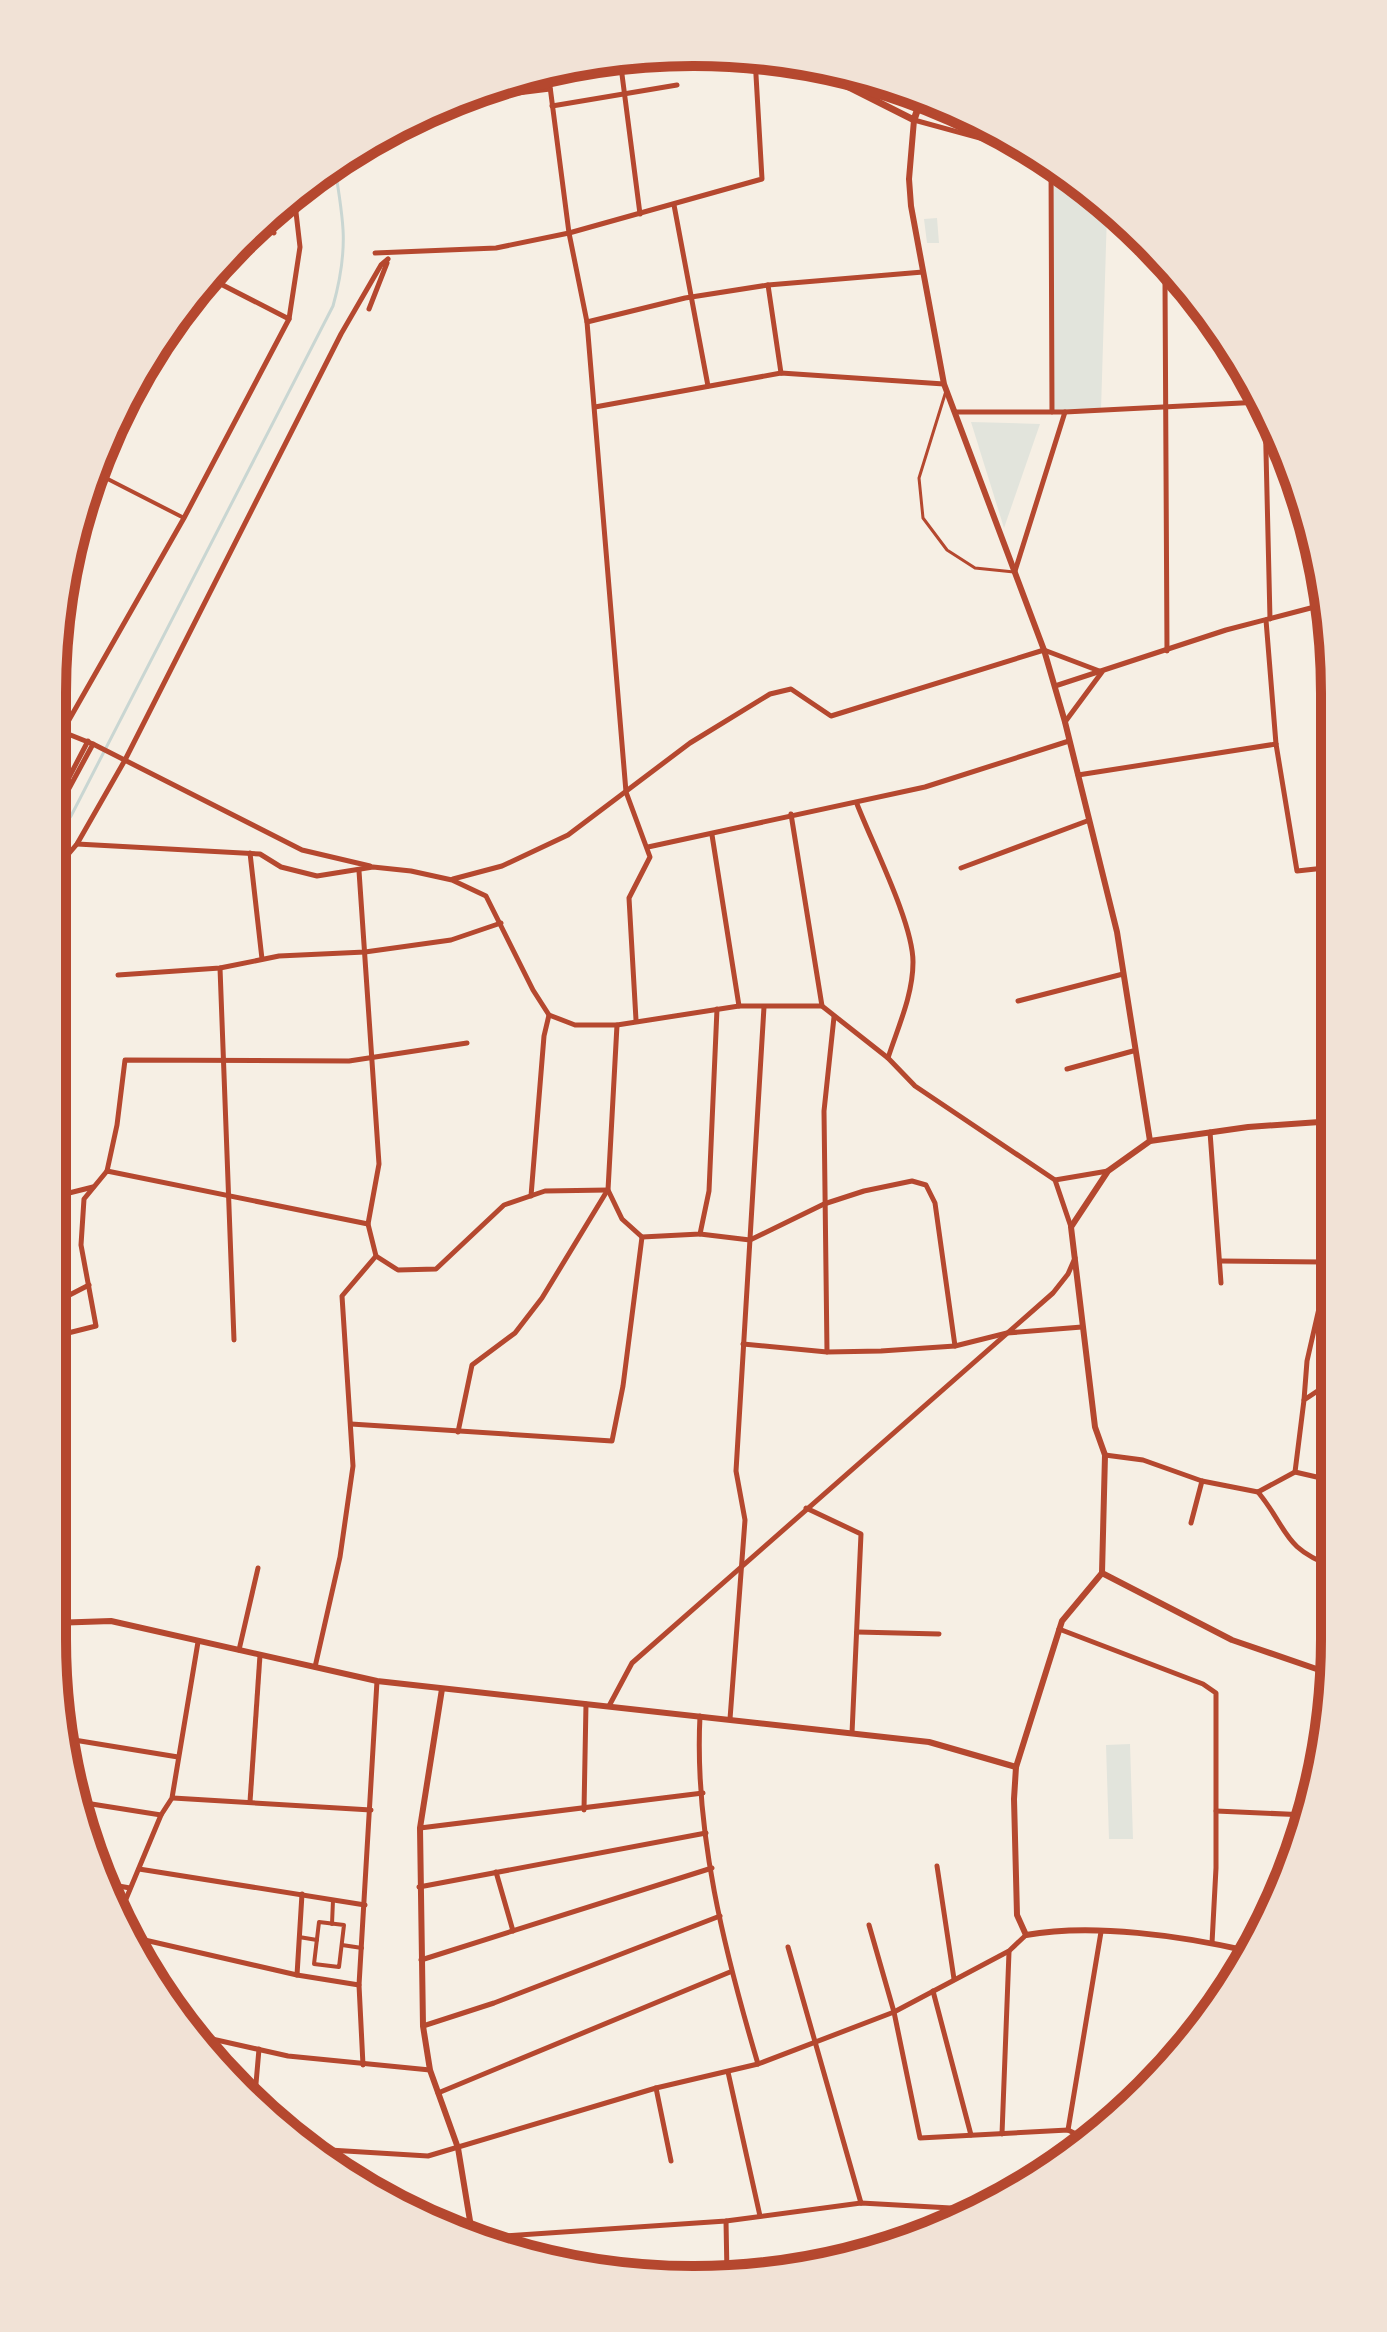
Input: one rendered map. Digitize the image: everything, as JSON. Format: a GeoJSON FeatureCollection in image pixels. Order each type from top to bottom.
{"type":"FeatureCollection","features":[{"type":"Feature","properties":{"kind":"main road"},"geometry":{"type":"LineString","coordinates":[[843,84],[914,120],[918,108]]}},
{"type":"Feature","properties":{"kind":"street"},"geometry":{"type":"LineString","coordinates":[[375,253],[496,248],[569,233],[762,179],[756,69]]}},
{"type":"Feature","properties":{"kind":"street"},"geometry":{"type":"LineString","coordinates":[[621,70],[640,214]]}},
{"type":"Feature","properties":{"kind":"street"},"geometry":{"type":"LineString","coordinates":[[549,83],[569,233],[587,322],[626,792],[650,857],[629,898],[636,1020]]}},
{"type":"Feature","properties":{"kind":"street"},"geometry":{"type":"LineString","coordinates":[[552,106],[677,85]]}},
{"type":"Feature","properties":{"kind":"street"},"geometry":{"type":"LineString","coordinates":[[507,94],[550,89]]}},
{"type":"Feature","properties":{"kind":"street"},"geometry":{"type":"LineString","coordinates":[[989,141],[914,120],[909,179],[923,272],[945,388],[1044,650],[1065,722],[1087,821],[1117,932],[1133,1051],[1150,1141]]}},
{"type":"Feature","properties":{"kind":"street"},"geometry":{"type":"LineString","coordinates":[[1051,179],[1052,412]]}},
{"type":"Feature","properties":{"kind":"street"},"geometry":{"type":"LineString","coordinates":[[674,205],[708,386]]}},
{"type":"Feature","properties":{"kind":"street"},"geometry":{"type":"LineString","coordinates":[[66,725],[184,518],[289,319],[300,247],[296,209]]}},
{"type":"Feature","properties":{"kind":"street"},"geometry":{"type":"LineString","coordinates":[[270,231],[274,233]]}},
{"type":"Feature","properties":{"kind":"street"},"geometry":{"type":"LineString","coordinates":[[369,309],[391,251]]}},
{"type":"Feature","properties":{"kind":"street"},"geometry":{"type":"LineString","coordinates":[[66,857],[77,844],[122,759],[341,334],[380,267],[388,259]]}},
{"type":"Feature","properties":{"kind":"street"},"geometry":{"type":"LineString","coordinates":[[1148,262],[1165,282],[1167,651]]}},
{"type":"Feature","properties":{"kind":"street"},"geometry":{"type":"LineString","coordinates":[[587,322],[692,297],[768,285],[923,272]]}},
{"type":"Feature","properties":{"kind":"street"},"geometry":{"type":"LineString","coordinates":[[219,283],[289,319]]}},
{"type":"Feature","properties":{"kind":"street"},"geometry":{"type":"LineString","coordinates":[[768,285],[781,373]]}},
{"type":"Feature","properties":{"kind":"street"},"geometry":{"type":"LineString","coordinates":[[595,407],[781,373],[945,388]]}},
{"type":"Feature","properties":{"kind":"street"},"geometry":{"type":"LineString","coordinates":[[953,412],[1065,412],[1249,403]]}},
{"type":"Feature","properties":{"kind":"street"},"geometry":{"type":"LineString","coordinates":[[1014,572],[1065,412]]}},
{"type":"Feature","properties":{"kind":"street"},"geometry":{"type":"LineString","coordinates":[[1265,436],[1268,620],[1276,744],[1297,871],[1321,868]]}},
{"type":"Feature","properties":{"kind":"street"},"geometry":{"type":"LineString","coordinates":[[105,477],[184,518]]}},
{"type":"Feature","properties":{"kind":"street"},"geometry":{"type":"LineString","coordinates":[[1055,686],[1315,607]]}},
{"type":"Feature","properties":{"kind":"street"},"geometry":{"type":"LineString","coordinates":[[452,880],[502,866],[568,835],[690,743],[770,694],[791,689],[831,716],[1044,650],[1102,672]]}},
{"type":"Feature","properties":{"kind":"street"},"geometry":{"type":"LineString","coordinates":[[1065,722],[1102,672]]}},
{"type":"Feature","properties":{"kind":"street"},"geometry":{"type":"LineString","coordinates":[[66,733],[92,743],[302,850],[373,867],[452,880],[486,896],[533,990],[549,1015],[575,1025],[617,1025],[739,1006],[822,1006],[888,1058],[915,1086],[1055,1180],[1071,1227],[1095,1427],[1105,1455],[1102,1573],[1059,1629],[1016,1767],[1017,1915],[1026,1935]]}},
{"type":"Feature","properties":{"kind":"street"},"geometry":{"type":"LineString","coordinates":[[648,847],[925,787],[1069,741]]}},
{"type":"Feature","properties":{"kind":"street"},"geometry":{"type":"LineString","coordinates":[[66,786],[92,743]]}},
{"type":"Feature","properties":{"kind":"street"},"geometry":{"type":"LineString","coordinates":[[66,793],[92,743]]}},
{"type":"Feature","properties":{"kind":"street"},"geometry":{"type":"LineString","coordinates":[[1078,775],[1276,744]]}},
{"type":"Feature","properties":{"kind":"street"},"geometry":{"type":"LineString","coordinates":[[857,804],[903,920],[913,960],[909,994],[888,1058]]}},
{"type":"Feature","properties":{"kind":"street"},"geometry":{"type":"LineString","coordinates":[[791,814],[822,1006]]}},
{"type":"Feature","properties":{"kind":"street"},"geometry":{"type":"LineString","coordinates":[[961,868],[1087,821]]}},
{"type":"Feature","properties":{"kind":"street"},"geometry":{"type":"LineString","coordinates":[[712,835],[739,1006]]}},
{"type":"Feature","properties":{"kind":"street"},"geometry":{"type":"LineString","coordinates":[[77,844],[260,854],[281,867],[317,876],[373,867]]}},
{"type":"Feature","properties":{"kind":"street"},"geometry":{"type":"LineString","coordinates":[[250,853],[262,959]]}},
{"type":"Feature","properties":{"kind":"street"},"geometry":{"type":"LineString","coordinates":[[359,871],[379,1164],[368,1224],[376,1256],[398,1270],[436,1269],[504,1205],[545,1191],[608,1190]]}},
{"type":"Feature","properties":{"kind":"street"},"geometry":{"type":"LineString","coordinates":[[118,975],[220,968],[262,959],[365,952],[451,940],[501,923]]}},
{"type":"Feature","properties":{"kind":"street"},"geometry":{"type":"LineString","coordinates":[[220,968],[234,1340]]}},
{"type":"Feature","properties":{"kind":"street"},"geometry":{"type":"LineString","coordinates":[[1018,1001],[1123,974]]}},
{"type":"Feature","properties":{"kind":"street"},"geometry":{"type":"LineString","coordinates":[[730,1719],[745,1520],[736,1471],[764,1007]]}},
{"type":"Feature","properties":{"kind":"street"},"geometry":{"type":"LineString","coordinates":[[700,1234],[709,1191],[717,1009]]}},
{"type":"Feature","properties":{"kind":"street"},"geometry":{"type":"LineString","coordinates":[[531,1196],[544,1036],[549,1015]]}},
{"type":"Feature","properties":{"kind":"street"},"geometry":{"type":"LineString","coordinates":[[827,1352],[824,1111],[834,1016]]}},
{"type":"Feature","properties":{"kind":"street"},"geometry":{"type":"LineString","coordinates":[[617,1025],[608,1190],[622,1219],[642,1237],[700,1234],[750,1240],[824,1204],[912,1181],[926,1185],[935,1203],[955,1346]]}},
{"type":"Feature","properties":{"kind":"street"},"geometry":{"type":"LineString","coordinates":[[66,1334],[96,1326],[81,1245],[84,1199],[107,1171],[117,1125],[125,1060],[349,1061],[467,1043]]}},
{"type":"Feature","properties":{"kind":"street"},"geometry":{"type":"LineString","coordinates":[[1067,1069],[1133,1051]]}},
{"type":"Feature","properties":{"kind":"street"},"geometry":{"type":"LineString","coordinates":[[1071,1227],[1108,1171],[1150,1141],[1321,1122]]}},
{"type":"Feature","properties":{"kind":"street"},"geometry":{"type":"LineString","coordinates":[[1210,1132],[1221,1283]]}},
{"type":"Feature","properties":{"kind":"street"},"geometry":{"type":"LineString","coordinates":[[107,1171],[368,1224]]}},
{"type":"Feature","properties":{"kind":"street"},"geometry":{"type":"LineString","coordinates":[[1055,1180],[1108,1171]]}},
{"type":"Feature","properties":{"kind":"street"},"geometry":{"type":"LineString","coordinates":[[66,1194],[94,1187]]}},
{"type":"Feature","properties":{"kind":"street"},"geometry":{"type":"LineString","coordinates":[[458,1432],[472,1365],[515,1333],[608,1190]]}},
{"type":"Feature","properties":{"kind":"street"},"geometry":{"type":"LineString","coordinates":[[351,1424],[612,1441],[623,1386],[642,1237]]}},
{"type":"Feature","properties":{"kind":"street"},"geometry":{"type":"LineString","coordinates":[[315,1667],[340,1557],[353,1466],[342,1296],[376,1256]]}},
{"type":"Feature","properties":{"kind":"street"},"geometry":{"type":"LineString","coordinates":[[609,1706],[632,1663],[742,1563],[1053,1293],[1068,1274],[1075,1258]]}},
{"type":"Feature","properties":{"kind":"street"},"geometry":{"type":"LineString","coordinates":[[1220,1261],[1321,1262]]}},
{"type":"Feature","properties":{"kind":"street"},"geometry":{"type":"LineString","coordinates":[[1295,1472],[1321,1277]]}},
{"type":"Feature","properties":{"kind":"street"},"geometry":{"type":"LineString","coordinates":[[66,1297],[89,1285]]}},
{"type":"Feature","properties":{"kind":"street"},"geometry":{"type":"LineString","coordinates":[[743,1344],[827,1352],[955,1346],[1007,1333],[1082,1327]]}},
{"type":"Feature","properties":{"kind":"street"},"geometry":{"type":"LineString","coordinates":[[1304,1400],[1321,1389]]}},
{"type":"Feature","properties":{"kind":"street"},"geometry":{"type":"LineString","coordinates":[[1105,1455],[1143,1460],[1202,1481],[1258,1492],[1295,1472],[1321,1478]]}},
{"type":"Feature","properties":{"kind":"street"},"geometry":{"type":"LineString","coordinates":[[1191,1523],[1202,1481]]}},
{"type":"Feature","properties":{"kind":"street"},"geometry":{"type":"LineString","coordinates":[[1258,1492],[1277,1516],[1290,1544],[1321,1560]]}},
{"type":"Feature","properties":{"kind":"street"},"geometry":{"type":"LineString","coordinates":[[806,1508],[861,1534],[852,1733]]}},
{"type":"Feature","properties":{"kind":"street"},"geometry":{"type":"LineString","coordinates":[[239,1650],[258,1568]]}},
{"type":"Feature","properties":{"kind":"street"},"geometry":{"type":"LineString","coordinates":[[1102,1573],[1232,1640],[1320,1670]]}},
{"type":"Feature","properties":{"kind":"street"},"geometry":{"type":"LineString","coordinates":[[66,1623],[111,1621],[377,1681],[929,1742],[1016,1767]]}},
{"type":"Feature","properties":{"kind":"street"},"geometry":{"type":"LineString","coordinates":[[1059,1629],[1203,1684],[1216,1693],[1212,1943]]}},
{"type":"Feature","properties":{"kind":"street"},"geometry":{"type":"LineString","coordinates":[[857,1632],[939,1634]]}},
{"type":"Feature","properties":{"kind":"street"},"geometry":{"type":"LineString","coordinates":[[125,1902],[161,1815],[172,1798],[198,1642]]}},
{"type":"Feature","properties":{"kind":"street"},"geometry":{"type":"LineString","coordinates":[[250,1802],[260,1655]]}},
{"type":"Feature","properties":{"kind":"street"},"geometry":{"type":"LineString","coordinates":[[363,2065],[359,1985],[377,1681]]}},
{"type":"Feature","properties":{"kind":"street"},"geometry":{"type":"LineString","coordinates":[[442,1689],[420,1828],[423,2026],[430,2070],[458,2148],[471,2225]]}},
{"type":"Feature","properties":{"kind":"street"},"geometry":{"type":"LineString","coordinates":[[584,1810],[586,1704]]}},
{"type":"Feature","properties":{"kind":"street"},"geometry":{"type":"LineString","coordinates":[[700,1715],[706,1833],[730,1972],[758,2064]]}},
{"type":"Feature","properties":{"kind":"street"},"geometry":{"type":"LineString","coordinates":[[74,1740],[178,1757]]}},
{"type":"Feature","properties":{"kind":"street"},"geometry":{"type":"LineString","coordinates":[[420,1828],[703,1793]]}},
{"type":"Feature","properties":{"kind":"street"},"geometry":{"type":"LineString","coordinates":[[172,1798],[371,1810]]}},
{"type":"Feature","properties":{"kind":"street"},"geometry":{"type":"LineString","coordinates":[[88,1803],[161,1815]]}},
{"type":"Feature","properties":{"kind":"street"},"geometry":{"type":"LineString","coordinates":[[1216,1811],[1296,1815]]}},
{"type":"Feature","properties":{"kind":"street"},"geometry":{"type":"LineString","coordinates":[[419,1887],[706,1833]]}},
{"type":"Feature","properties":{"kind":"street"},"geometry":{"type":"LineString","coordinates":[[937,1866],[954,1979]]}},
{"type":"Feature","properties":{"kind":"street"},"geometry":{"type":"LineString","coordinates":[[421,1960],[712,1868]]}},
{"type":"Feature","properties":{"kind":"street"},"geometry":{"type":"LineString","coordinates":[[139,1869],[365,1905]]}},
{"type":"Feature","properties":{"kind":"street"},"geometry":{"type":"LineString","coordinates":[[496,1872],[513,1931]]}},
{"type":"Feature","properties":{"kind":"street"},"geometry":{"type":"LineString","coordinates":[[117,1886],[130,1888]]}},
{"type":"Feature","properties":{"kind":"street"},"geometry":{"type":"LineString","coordinates":[[297,1975],[302,1894]]}},
{"type":"Feature","properties":{"kind":"street"},"geometry":{"type":"LineString","coordinates":[[332,1924],[333,1900]]}},
{"type":"Feature","properties":{"kind":"street"},"geometry":{"type":"LineString","coordinates":[[423,2026],[494,2003],[720,1916]]}},
{"type":"Feature","properties":{"kind":"street"},"geometry":{"type":"LineString","coordinates":[[319,1922],[332,1924],[344,1925],[339,1967],[314,1964],[319,1922]]}},
{"type":"Feature","properties":{"kind":"street"},"geometry":{"type":"LineString","coordinates":[[869,1925],[894,2012],[920,2138],[1068,2130],[1077,2134]]}},
{"type":"Feature","properties":{"kind":"street"},"geometry":{"type":"LineString","coordinates":[[331,2150],[428,2156],[656,2088],[758,2064],[894,2012],[1009,1951],[1026,1935],[1052,1931],[1101,1932],[1212,1943],[1239,1949]]}},
{"type":"Feature","properties":{"kind":"street"},"geometry":{"type":"LineString","coordinates":[[1068,2130],[1101,1932]]}},
{"type":"Feature","properties":{"kind":"street"},"geometry":{"type":"LineString","coordinates":[[299,1937],[317,1940]]}},
{"type":"Feature","properties":{"kind":"street"},"geometry":{"type":"LineString","coordinates":[[144,1940],[297,1975],[359,1985]]}},
{"type":"Feature","properties":{"kind":"street"},"geometry":{"type":"LineString","coordinates":[[342,1945],[362,1948]]}},
{"type":"Feature","properties":{"kind":"street"},"geometry":{"type":"LineString","coordinates":[[788,1947],[861,2203]]}},
{"type":"Feature","properties":{"kind":"street"},"geometry":{"type":"LineString","coordinates":[[1002,2134],[1009,1951]]}},
{"type":"Feature","properties":{"kind":"street"},"geometry":{"type":"LineString","coordinates":[[323,1979],[325,1965]]}},
{"type":"Feature","properties":{"kind":"street"},"geometry":{"type":"LineString","coordinates":[[438,2093],[730,1972]]}},
{"type":"Feature","properties":{"kind":"street"},"geometry":{"type":"LineString","coordinates":[[933,1991],[971,2135]]}},
{"type":"Feature","properties":{"kind":"street"},"geometry":{"type":"LineString","coordinates":[[211,2039],[363,2065],[430,2070]]}},
{"type":"Feature","properties":{"kind":"street"},"geometry":{"type":"LineString","coordinates":[[256,2087],[259,2049]]}},
{"type":"Feature","properties":{"kind":"street"},"geometry":{"type":"LineString","coordinates":[[728,2072],[760,2216]]}},
{"type":"Feature","properties":{"kind":"street"},"geometry":{"type":"LineString","coordinates":[[656,2088],[671,2161]]}},
{"type":"Feature","properties":{"kind":"street"},"geometry":{"type":"LineString","coordinates":[[502,2236],[726,2221],[861,2203],[955,2208]]}},
{"type":"Feature","properties":{"kind":"street"},"geometry":{"type":"LineString","coordinates":[[726,2221],[727,2265]]}},
{"type":"Feature","properties":{"kind":"lane"},"geometry":{"type":"LineString","coordinates":[[945,388],[919,478],[923,518],[947,550],[975,568],[1014,572]]}},
{"type":"Feature","properties":{"kind":"shaded area"},"geometry":{"type":"Polygon","coordinates":[[[1051,179],[1107,222],[1101,410],[1052,412],[1051,179]]]}},
{"type":"Feature","properties":{"kind":"shaded area"},"geometry":{"type":"Polygon","coordinates":[[[937,218],[939,243],[927,243],[924,219],[937,218]]]}},
{"type":"Feature","properties":{"kind":"shaded area"},"geometry":{"type":"Polygon","coordinates":[[[971,422],[1040,424],[1004,528],[971,422]]]}},
{"type":"Feature","properties":{"kind":"shaded area"},"geometry":{"type":"Polygon","coordinates":[[[1130,1744],[1133,1839],[1109,1839],[1106,1745],[1130,1744]]]}},
{"type":"Feature","properties":{"kind":"waterway"},"geometry":{"type":"LineString","coordinates":[[66,822],[333,306],[343,251],[336,178]]}}]}
